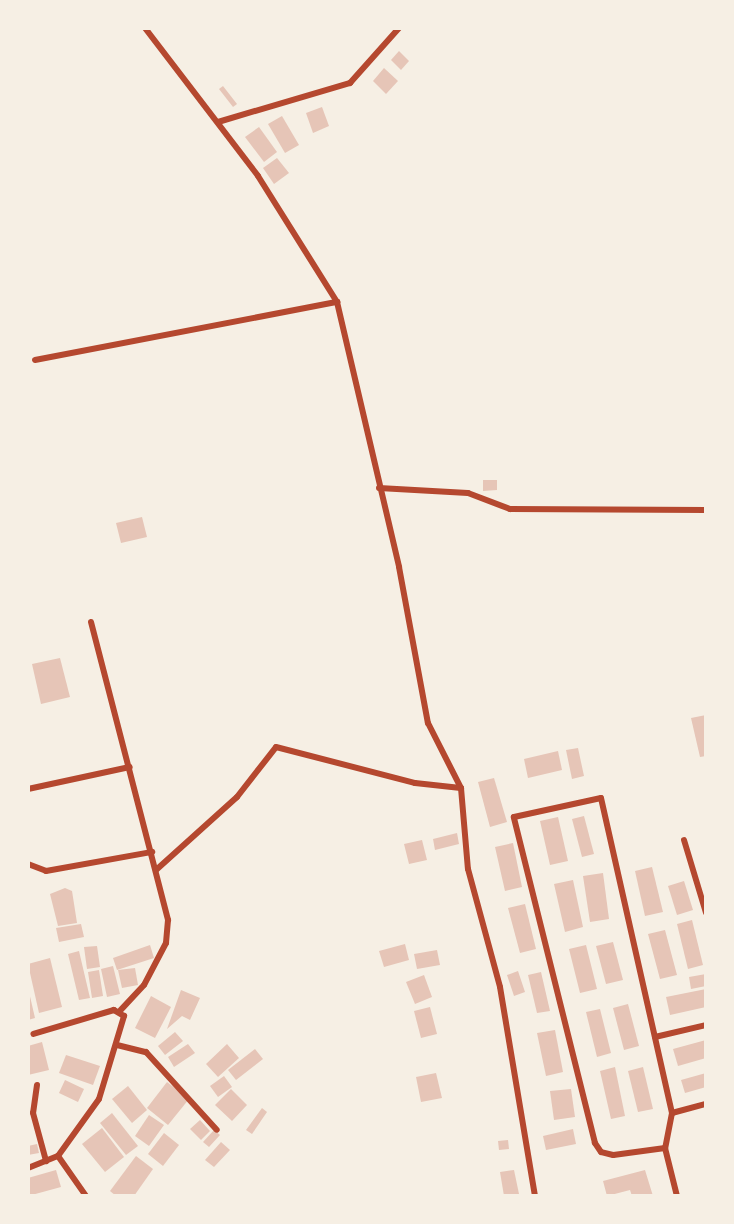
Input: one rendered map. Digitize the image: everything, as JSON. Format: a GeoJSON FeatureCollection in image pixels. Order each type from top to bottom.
{"type":"FeatureCollection","features":[{"type":"Feature","properties":{"kind":"street"},"geometry":{"type":"LineString","coordinates":[[145,28],[218,122],[338,302],[428,723],[461,788],[468,869],[500,987],[535,1196]]}},
{"type":"Feature","properties":{"kind":"street"},"geometry":{"type":"LineString","coordinates":[[218,122],[350,83],[399,28]]}},
{"type":"Feature","properties":{"kind":"street"},"geometry":{"type":"LineString","coordinates":[[35,360],[338,302]]}},
{"type":"Feature","properties":{"kind":"street"},"geometry":{"type":"LineString","coordinates":[[379,488],[468,493],[510,509],[705,510]]}},
{"type":"Feature","properties":{"kind":"street"},"geometry":{"type":"LineString","coordinates":[[33,1034],[121,1010],[144,985],[166,943],[168,920],[91,622]]}},
{"type":"Feature","properties":{"kind":"street"},"geometry":{"type":"LineString","coordinates":[[156,870],[237,797],[276,747],[415,783],[461,788]]}},
{"type":"Feature","properties":{"kind":"street"},"geometry":{"type":"LineString","coordinates":[[28,789],[130,767]]}},
{"type":"Feature","properties":{"kind":"street"},"geometry":{"type":"LineString","coordinates":[[665,1148],[613,1155],[601,1152],[595,1143],[514,817],[601,798],[672,1113],[665,1148],[677,1196]]}},
{"type":"Feature","properties":{"kind":"street"},"geometry":{"type":"LineString","coordinates":[[684,840],[705,913]]}},
{"type":"Feature","properties":{"kind":"street"},"geometry":{"type":"LineString","coordinates":[[28,864],[46,871],[152,852]]}},
{"type":"Feature","properties":{"kind":"street"},"geometry":{"type":"LineString","coordinates":[[28,1168],[58,1156],[99,1099],[117,1045],[121,1010]]}},
{"type":"Feature","properties":{"kind":"street"},"geometry":{"type":"LineString","coordinates":[[655,1037],[705,1024]]}},
{"type":"Feature","properties":{"kind":"street"},"geometry":{"type":"LineString","coordinates":[[117,1045],[146,1052],[217,1130]]}},
{"type":"Feature","properties":{"kind":"street"},"geometry":{"type":"LineString","coordinates":[[37,1085],[33,1113],[46,1161]]}},
{"type":"Feature","properties":{"kind":"street"},"geometry":{"type":"LineString","coordinates":[[672,1113],[705,1104]]}},
{"type":"Feature","properties":{"kind":"street"},"geometry":{"type":"LineString","coordinates":[[58,1156],[86,1196]]}},
{"type":"Feature","properties":{"kind":"building"},"geometry":{"type":"Polygon","coordinates":[[[399,51],[409,61],[401,70],[391,60],[399,51]]]}},
{"type":"Feature","properties":{"kind":"building"},"geometry":{"type":"Polygon","coordinates":[[[384,68],[398,81],[386,94],[373,81],[384,68]]]}},
{"type":"Feature","properties":{"kind":"building"},"geometry":{"type":"Polygon","coordinates":[[[223,86],[237,104],[233,107],[219,89],[223,86]]]}},
{"type":"Feature","properties":{"kind":"building"},"geometry":{"type":"Polygon","coordinates":[[[322,107],[329,126],[313,133],[306,113],[322,107]]]}},
{"type":"Feature","properties":{"kind":"building"},"geometry":{"type":"Polygon","coordinates":[[[282,116],[299,145],[285,153],[268,124],[282,116]]]}},
{"type":"Feature","properties":{"kind":"building"},"geometry":{"type":"Polygon","coordinates":[[[259,127],[277,152],[264,162],[245,137],[259,127]]]}},
{"type":"Feature","properties":{"kind":"building"},"geometry":{"type":"Polygon","coordinates":[[[277,158],[289,173],[274,184],[263,168],[277,158]]]}},
{"type":"Feature","properties":{"kind":"building"},"geometry":{"type":"Polygon","coordinates":[[[483,480],[497,480],[497,490],[483,491],[483,480]]]}},
{"type":"Feature","properties":{"kind":"building"},"geometry":{"type":"Polygon","coordinates":[[[142,517],[147,537],[121,543],[116,523],[142,517]]]}},
{"type":"Feature","properties":{"kind":"building"},"geometry":{"type":"Polygon","coordinates":[[[60,658],[70,697],[41,704],[32,664],[60,658]]]}},
{"type":"Feature","properties":{"kind":"building"},"geometry":{"type":"Polygon","coordinates":[[[706,715],[706,756],[700,757],[691,718],[706,715]]]}},
{"type":"Feature","properties":{"kind":"building"},"geometry":{"type":"Polygon","coordinates":[[[578,748],[584,776],[572,779],[566,750],[578,748]]]}},
{"type":"Feature","properties":{"kind":"building"},"geometry":{"type":"Polygon","coordinates":[[[558,751],[562,770],[528,778],[524,759],[558,751]]]}},
{"type":"Feature","properties":{"kind":"building"},"geometry":{"type":"Polygon","coordinates":[[[494,778],[507,822],[490,827],[478,782],[494,778]]]}},
{"type":"Feature","properties":{"kind":"building"},"geometry":{"type":"Polygon","coordinates":[[[584,816],[594,854],[582,857],[572,819],[584,816]]]}},
{"type":"Feature","properties":{"kind":"building"},"geometry":{"type":"Polygon","coordinates":[[[558,817],[568,861],[550,865],[540,821],[558,817]]]}},
{"type":"Feature","properties":{"kind":"building"},"geometry":{"type":"Polygon","coordinates":[[[457,833],[459,844],[435,850],[433,839],[457,833]]]}},
{"type":"Feature","properties":{"kind":"building"},"geometry":{"type":"Polygon","coordinates":[[[422,840],[427,860],[409,864],[404,844],[422,840]]]}},
{"type":"Feature","properties":{"kind":"building"},"geometry":{"type":"Polygon","coordinates":[[[513,843],[522,887],[505,891],[495,847],[513,843]]]}},
{"type":"Feature","properties":{"kind":"building"},"geometry":{"type":"Polygon","coordinates":[[[652,867],[663,912],[645,916],[635,871],[652,867]]]}},
{"type":"Feature","properties":{"kind":"building"},"geometry":{"type":"Polygon","coordinates":[[[603,873],[609,919],[590,922],[583,876],[603,873]]]}},
{"type":"Feature","properties":{"kind":"building"},"geometry":{"type":"Polygon","coordinates":[[[573,880],[583,927],[565,932],[554,884],[573,880]]]}},
{"type":"Feature","properties":{"kind":"building"},"geometry":{"type":"Polygon","coordinates":[[[684,881],[693,910],[677,915],[668,886],[684,881]]]}},
{"type":"Feature","properties":{"kind":"building"},"geometry":{"type":"Polygon","coordinates":[[[65,888],[72,891],[77,923],[58,926],[50,894],[65,888]]]}},
{"type":"Feature","properties":{"kind":"building"},"geometry":{"type":"Polygon","coordinates":[[[525,904],[536,949],[520,953],[508,908],[525,904]]]}},
{"type":"Feature","properties":{"kind":"building"},"geometry":{"type":"Polygon","coordinates":[[[692,920],[703,965],[688,969],[677,924],[692,920]]]}},
{"type":"Feature","properties":{"kind":"building"},"geometry":{"type":"Polygon","coordinates":[[[81,924],[84,937],[59,942],[56,928],[81,924]]]}},
{"type":"Feature","properties":{"kind":"building"},"geometry":{"type":"Polygon","coordinates":[[[665,930],[677,975],[660,979],[648,934],[665,930]]]}},
{"type":"Feature","properties":{"kind":"building"},"geometry":{"type":"Polygon","coordinates":[[[613,942],[623,980],[606,984],[596,946],[613,942]]]}},
{"type":"Feature","properties":{"kind":"building"},"geometry":{"type":"Polygon","coordinates":[[[405,944],[409,960],[384,967],[379,951],[405,944]]]}},
{"type":"Feature","properties":{"kind":"building"},"geometry":{"type":"Polygon","coordinates":[[[150,945],[154,958],[117,970],[113,958],[150,945]]]}},
{"type":"Feature","properties":{"kind":"building"},"geometry":{"type":"Polygon","coordinates":[[[586,945],[597,989],[580,993],[569,949],[586,945]]]}},
{"type":"Feature","properties":{"kind":"building"},"geometry":{"type":"Polygon","coordinates":[[[97,946],[100,967],[87,969],[84,947],[97,946]]]}},
{"type":"Feature","properties":{"kind":"building"},"geometry":{"type":"Polygon","coordinates":[[[437,950],[440,965],[417,969],[414,954],[437,950]]]}},
{"type":"Feature","properties":{"kind":"building"},"geometry":{"type":"Polygon","coordinates":[[[79,951],[90,998],[79,1000],[68,954],[79,951]]]}},
{"type":"Feature","properties":{"kind":"building"},"geometry":{"type":"Polygon","coordinates":[[[50,958],[62,1007],[39,1013],[28,964],[50,958]]]}},
{"type":"Feature","properties":{"kind":"building"},"geometry":{"type":"Polygon","coordinates":[[[113,966],[120,994],[107,997],[101,969],[113,966]]]}},
{"type":"Feature","properties":{"kind":"building"},"geometry":{"type":"Polygon","coordinates":[[[135,968],[138,985],[122,988],[118,970],[135,968]]]}},
{"type":"Feature","properties":{"kind":"building"},"geometry":{"type":"Polygon","coordinates":[[[99,970],[103,996],[92,998],[88,972],[99,970]]]}},
{"type":"Feature","properties":{"kind":"building"},"geometry":{"type":"Polygon","coordinates":[[[518,971],[525,992],[514,996],[507,975],[518,971]]]}},
{"type":"Feature","properties":{"kind":"building"},"geometry":{"type":"Polygon","coordinates":[[[541,972],[550,1011],[537,1013],[528,975],[541,972]]]}},
{"type":"Feature","properties":{"kind":"building"},"geometry":{"type":"Polygon","coordinates":[[[706,974],[706,986],[691,989],[689,977],[706,974]]]}},
{"type":"Feature","properties":{"kind":"building"},"geometry":{"type":"Polygon","coordinates":[[[424,975],[432,997],[415,1004],[406,982],[424,975]]]}},
{"type":"Feature","properties":{"kind":"building"},"geometry":{"type":"Polygon","coordinates":[[[706,989],[706,1007],[670,1015],[666,997],[706,989]]]}},
{"type":"Feature","properties":{"kind":"building"},"geometry":{"type":"Polygon","coordinates":[[[181,990],[200,998],[190,1020],[182,1016],[167,1029],[181,990]]]}},
{"type":"Feature","properties":{"kind":"building"},"geometry":{"type":"Polygon","coordinates":[[[28,993],[35,1018],[28,1020],[28,993]]]}},
{"type":"Feature","properties":{"kind":"building"},"geometry":{"type":"Polygon","coordinates":[[[151,996],[171,1007],[155,1038],[135,1028],[151,996]]]}},
{"type":"Feature","properties":{"kind":"building"},"geometry":{"type":"Polygon","coordinates":[[[628,1004],[639,1046],[624,1050],[613,1008],[628,1004]]]}},
{"type":"Feature","properties":{"kind":"building"},"geometry":{"type":"Polygon","coordinates":[[[430,1007],[437,1034],[421,1038],[414,1011],[430,1007]]]}},
{"type":"Feature","properties":{"kind":"building"},"geometry":{"type":"Polygon","coordinates":[[[600,1009],[611,1053],[597,1057],[586,1012],[600,1009]]]}},
{"type":"Feature","properties":{"kind":"building"},"geometry":{"type":"Polygon","coordinates":[[[555,1030],[563,1072],[546,1076],[537,1033],[555,1030]]]}},
{"type":"Feature","properties":{"kind":"building"},"geometry":{"type":"Polygon","coordinates":[[[175,1032],[183,1041],[165,1055],[158,1046],[175,1032]]]}},
{"type":"Feature","properties":{"kind":"building"},"geometry":{"type":"Polygon","coordinates":[[[706,1040],[706,1058],[678,1066],[673,1049],[706,1040]]]}},
{"type":"Feature","properties":{"kind":"building"},"geometry":{"type":"Polygon","coordinates":[[[42,1042],[49,1070],[28,1075],[28,1046],[42,1042]]]}},
{"type":"Feature","properties":{"kind":"building"},"geometry":{"type":"Polygon","coordinates":[[[188,1044],[195,1053],[174,1067],[168,1057],[188,1044]]]}},
{"type":"Feature","properties":{"kind":"building"},"geometry":{"type":"Polygon","coordinates":[[[227,1044],[239,1058],[218,1077],[206,1064],[227,1044]]]}},
{"type":"Feature","properties":{"kind":"building"},"geometry":{"type":"Polygon","coordinates":[[[255,1049],[263,1059],[236,1080],[228,1070],[255,1049]]]}},
{"type":"Feature","properties":{"kind":"building"},"geometry":{"type":"Polygon","coordinates":[[[66,1055],[100,1066],[93,1085],[59,1073],[66,1055]]]}},
{"type":"Feature","properties":{"kind":"building"},"geometry":{"type":"Polygon","coordinates":[[[615,1067],[625,1116],[611,1119],[600,1071],[615,1067]]]}},
{"type":"Feature","properties":{"kind":"building"},"geometry":{"type":"Polygon","coordinates":[[[643,1067],[653,1109],[638,1112],[628,1071],[643,1067]]]}},
{"type":"Feature","properties":{"kind":"building"},"geometry":{"type":"Polygon","coordinates":[[[436,1073],[442,1098],[421,1102],[416,1077],[436,1073]]]}},
{"type":"Feature","properties":{"kind":"building"},"geometry":{"type":"Polygon","coordinates":[[[706,1073],[706,1087],[685,1093],[681,1080],[706,1073]]]}},
{"type":"Feature","properties":{"kind":"building"},"geometry":{"type":"Polygon","coordinates":[[[224,1076],[232,1087],[218,1097],[210,1086],[224,1076]]]}},
{"type":"Feature","properties":{"kind":"building"},"geometry":{"type":"Polygon","coordinates":[[[65,1080],[84,1089],[78,1102],[59,1093],[65,1080]]]}},
{"type":"Feature","properties":{"kind":"building"},"geometry":{"type":"Polygon","coordinates":[[[167,1082],[189,1099],[168,1125],[147,1108],[167,1082]]]}},
{"type":"Feature","properties":{"kind":"building"},"geometry":{"type":"Polygon","coordinates":[[[128,1086],[147,1110],[132,1123],[112,1099],[128,1086]]]}},
{"type":"Feature","properties":{"kind":"building"},"geometry":{"type":"Polygon","coordinates":[[[231,1089],[247,1105],[232,1121],[215,1105],[231,1089]]]}},
{"type":"Feature","properties":{"kind":"building"},"geometry":{"type":"Polygon","coordinates":[[[571,1089],[575,1117],[554,1120],[550,1091],[571,1089]]]}},
{"type":"Feature","properties":{"kind":"building"},"geometry":{"type":"Polygon","coordinates":[[[262,1108],[267,1112],[252,1134],[246,1130],[262,1108]]]}},
{"type":"Feature","properties":{"kind":"building"},"geometry":{"type":"Polygon","coordinates":[[[112,1113],[138,1146],[126,1155],[100,1123],[112,1113]]]}},
{"type":"Feature","properties":{"kind":"building"},"geometry":{"type":"Polygon","coordinates":[[[149,1115],[164,1125],[149,1146],[135,1136],[149,1115]]]}},
{"type":"Feature","properties":{"kind":"building"},"geometry":{"type":"Polygon","coordinates":[[[200,1120],[210,1131],[201,1140],[190,1129],[200,1120]]]}},
{"type":"Feature","properties":{"kind":"building"},"geometry":{"type":"Polygon","coordinates":[[[102,1128],[124,1157],[105,1172],[82,1144],[102,1128]]]}},
{"type":"Feature","properties":{"kind":"building"},"geometry":{"type":"Polygon","coordinates":[[[573,1129],[576,1144],[546,1150],[543,1136],[573,1129]]]}},
{"type":"Feature","properties":{"kind":"building"},"geometry":{"type":"Polygon","coordinates":[[[214,1130],[220,1135],[209,1147],[203,1142],[214,1130]]]}},
{"type":"Feature","properties":{"kind":"building"},"geometry":{"type":"Polygon","coordinates":[[[164,1133],[179,1145],[163,1166],[148,1154],[164,1133]]]}},
{"type":"Feature","properties":{"kind":"building"},"geometry":{"type":"Polygon","coordinates":[[[508,1140],[509,1149],[499,1150],[498,1141],[508,1140]]]}},
{"type":"Feature","properties":{"kind":"building"},"geometry":{"type":"Polygon","coordinates":[[[221,1142],[230,1150],[214,1167],[205,1160],[221,1142]]]}},
{"type":"Feature","properties":{"kind":"building"},"geometry":{"type":"Polygon","coordinates":[[[37,1144],[39,1153],[28,1155],[28,1146],[37,1144]]]}},
{"type":"Feature","properties":{"kind":"building"},"geometry":{"type":"Polygon","coordinates":[[[136,1156],[153,1169],[134,1196],[116,1196],[110,1191],[136,1156]]]}},
{"type":"Feature","properties":{"kind":"building"},"geometry":{"type":"Polygon","coordinates":[[[56,1170],[61,1187],[28,1196],[28,1178],[56,1170]]]}},
{"type":"Feature","properties":{"kind":"building"},"geometry":{"type":"Polygon","coordinates":[[[514,1170],[519,1194],[504,1196],[500,1172],[514,1170]]]}},
{"type":"Feature","properties":{"kind":"building"},"geometry":{"type":"Polygon","coordinates":[[[645,1170],[653,1196],[632,1196],[630,1190],[607,1196],[603,1181],[645,1170]]]}}]}
